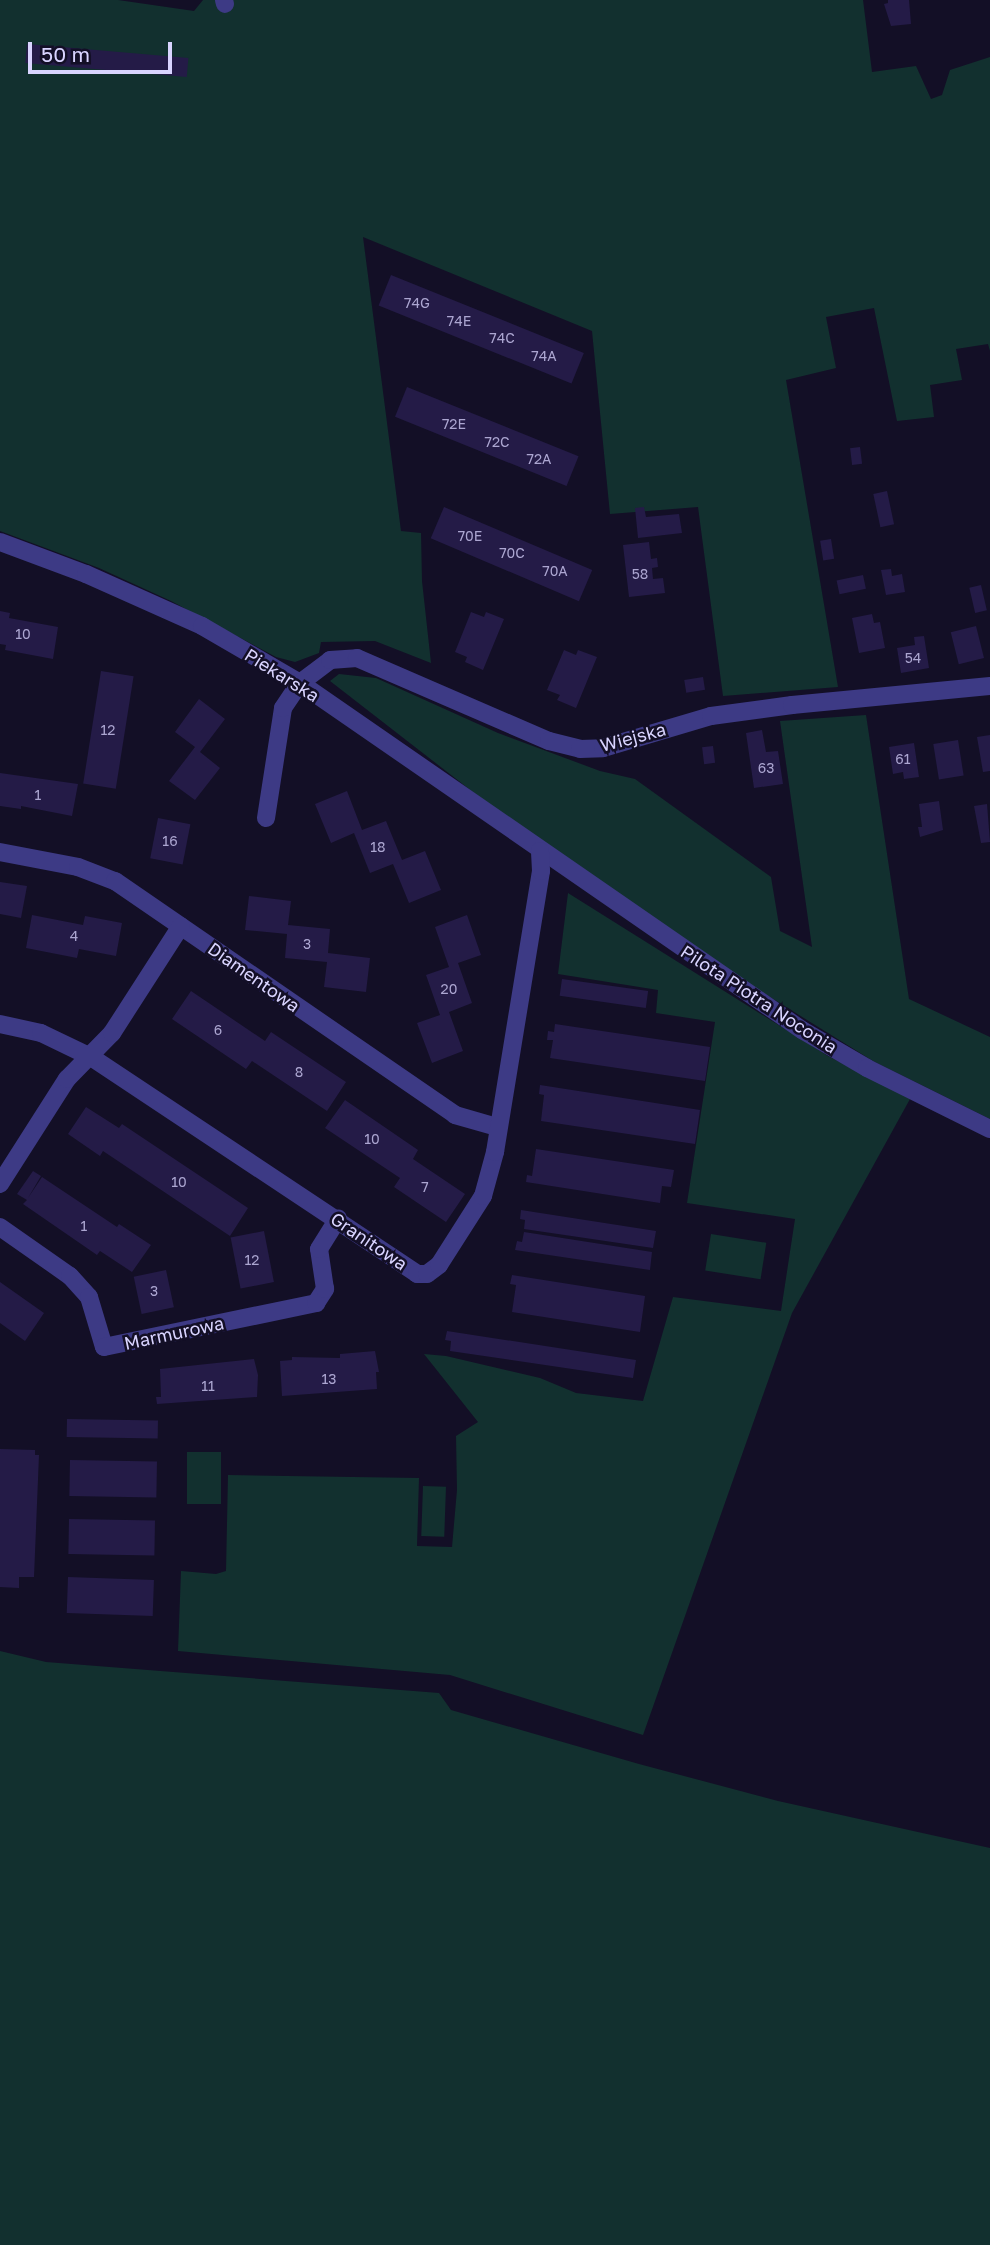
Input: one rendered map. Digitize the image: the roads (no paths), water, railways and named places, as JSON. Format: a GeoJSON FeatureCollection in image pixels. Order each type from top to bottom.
{"type":"FeatureCollection","features":[{"type":"Feature","properties":{"kind":"street","name":"Piekarska"},"geometry":{"type":"LineString","coordinates":[[0,542],[86,574],[202,626],[300,683],[540,851]]}},
{"type":"Feature","properties":{"kind":"street","name":"Wiejska"},"geometry":{"type":"LineString","coordinates":[[300,683],[330,660],[357,658],[549,741],[580,749],[623,743],[711,716],[792,705],[990,686]]}},
{"type":"Feature","properties":{"kind":"street"},"geometry":{"type":"LineString","coordinates":[[266,818],[283,708],[300,683]]}},
{"type":"Feature","properties":{"kind":"street","name":"Granitowa"},"geometry":{"type":"LineString","coordinates":[[0,1024],[41,1033],[91,1057],[417,1274],[427,1274],[439,1265],[482,1196],[495,1152],[541,871],[540,851]]}},
{"type":"Feature","properties":{"kind":"street","name":"Pilota Piotra Noconia"},"geometry":{"type":"LineString","coordinates":[[540,851],[802,1030],[867,1068],[990,1129]]}},
{"type":"Feature","properties":{"kind":"street","name":"Diamentowa"},"geometry":{"type":"LineString","coordinates":[[0,852],[78,867],[115,881],[455,1115],[497,1127]]}},
{"type":"Feature","properties":{"kind":"street"},"geometry":{"type":"LineString","coordinates":[[0,1184],[67,1079],[112,1033],[181,926]]}},
{"type":"Feature","properties":{"kind":"street","name":"Marmurowa"},"geometry":{"type":"LineString","coordinates":[[0,1227],[70,1276],[89,1297],[104,1347],[316,1303],[325,1289],[319,1249],[338,1219]]}}]}
